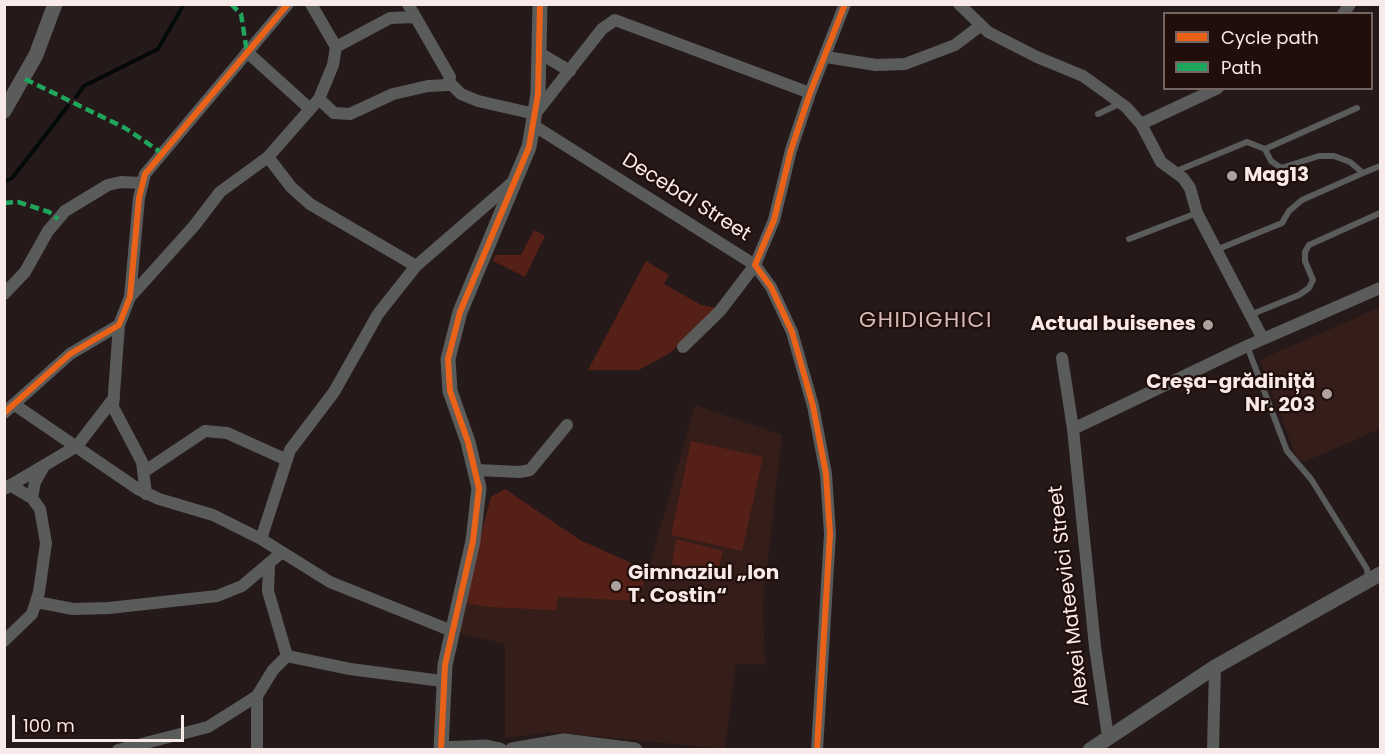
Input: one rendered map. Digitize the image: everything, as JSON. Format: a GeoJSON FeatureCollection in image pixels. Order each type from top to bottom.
{"type":"FeatureCollection","features":[{"type":"Feature","properties":{"kind":"street"},"geometry":{"type":"LineString","coordinates":[[4,111],[36,55],[55,4]]}},
{"type":"Feature","properties":{"kind":"street"},"geometry":{"type":"LineString","coordinates":[[146,494],[145,471],[115,414],[114,398],[119,325],[130,297],[141,183],[162,153],[288,4]]}},
{"type":"Feature","properties":{"kind":"street"},"geometry":{"type":"LineString","coordinates":[[130,297],[194,226],[220,192],[268,157],[319,99],[333,65],[336,46],[311,4]]}},
{"type":"Feature","properties":{"kind":"street"},"geometry":{"type":"LineString","coordinates":[[319,99],[334,113],[350,114],[393,94],[428,86],[444,87],[450,83],[445,69],[408,4]]}},
{"type":"Feature","properties":{"kind":"street"},"geometry":{"type":"LineString","coordinates":[[500,750],[486,747],[441,749],[442,681],[477,519],[480,488],[477,471],[450,391],[448,359],[460,312],[518,178],[529,147],[541,54],[540,4]]}},
{"type":"Feature","properties":{"kind":"street"},"geometry":{"type":"LineString","coordinates":[[817,750],[830,534],[826,474],[813,405],[794,340],[771,286],[755,265],[774,220],[791,150],[810,93],[845,4]]}},
{"type":"Feature","properties":{"kind":"street"},"geometry":{"type":"LineString","coordinates":[[959,4],[980,27],[1037,57],[1083,76],[1121,103],[1141,124],[1154,152],[1183,178],[1190,188],[1197,213],[1263,339]]}},
{"type":"Feature","properties":{"kind":"street"},"geometry":{"type":"LineString","coordinates":[[336,46],[390,18],[414,17]]}},
{"type":"Feature","properties":{"kind":"street"},"geometry":{"type":"LineString","coordinates":[[534,120],[602,29],[615,20],[810,93]]}},
{"type":"Feature","properties":{"kind":"street"},"geometry":{"type":"LineString","coordinates":[[826,57],[876,65],[905,64],[955,45],[980,27]]}},
{"type":"Feature","properties":{"kind":"street"},"geometry":{"type":"LineString","coordinates":[[247,52],[309,108]]}},
{"type":"Feature","properties":{"kind":"street"},"geometry":{"type":"LineString","coordinates":[[541,54],[570,71]]}},
{"type":"Feature","properties":{"kind":"street","name":"Decebal Street"},"geometry":{"type":"LineString","coordinates":[[450,83],[461,94],[534,120],[755,265],[720,310],[683,347]]}},
{"type":"Feature","properties":{"kind":"street"},"geometry":{"type":"LineString","coordinates":[[1141,124],[1214,90]]}},
{"type":"Feature","properties":{"kind":"street"},"geometry":{"type":"LineString","coordinates":[[268,157],[291,187],[310,204],[416,266]]}},
{"type":"Feature","properties":{"kind":"street"},"geometry":{"type":"LineString","coordinates":[[261,539],[286,460],[297,437],[334,392],[378,314],[416,266],[518,178]]}},
{"type":"Feature","properties":{"kind":"street"},"geometry":{"type":"LineString","coordinates":[[4,294],[25,272],[48,231],[65,211],[108,186],[121,182],[141,183]]}},
{"type":"Feature","properties":{"kind":"street"},"geometry":{"type":"LineString","coordinates":[[1073,429],[1247,346],[1380,288]]}},
{"type":"Feature","properties":{"kind":"street"},"geometry":{"type":"LineString","coordinates":[[4,414],[70,354],[119,325]]}},
{"type":"Feature","properties":{"kind":"street","name":"Alexei Mateevici Street"},"geometry":{"type":"LineString","coordinates":[[1062,358],[1073,429],[1095,646],[1108,737]]}},
{"type":"Feature","properties":{"kind":"street"},"geometry":{"type":"LineString","coordinates":[[7,487],[77,446],[114,398]]}},
{"type":"Feature","properties":{"kind":"street"},"geometry":{"type":"LineString","coordinates":[[15,405],[146,494],[213,514],[261,539],[281,553],[346,589],[452,631]]}},
{"type":"Feature","properties":{"kind":"street"},"geometry":{"type":"LineString","coordinates":[[477,471],[520,472],[530,470],[567,425]]}},
{"type":"Feature","properties":{"kind":"street"},"geometry":{"type":"LineString","coordinates":[[145,471],[205,431],[226,433],[286,460]]}},
{"type":"Feature","properties":{"kind":"street"},"geometry":{"type":"LineString","coordinates":[[32,498],[35,482],[45,465]]}},
{"type":"Feature","properties":{"kind":"street"},"geometry":{"type":"LineString","coordinates":[[4,641],[26,623],[37,602],[46,534],[40,509],[32,498],[7,487]]}},
{"type":"Feature","properties":{"kind":"street"},"geometry":{"type":"LineString","coordinates":[[37,602],[73,609],[109,608],[217,596],[242,586],[268,567],[281,553]]}},
{"type":"Feature","properties":{"kind":"street"},"geometry":{"type":"LineString","coordinates":[[268,567],[268,591],[287,656]]}},
{"type":"Feature","properties":{"kind":"street"},"geometry":{"type":"LineString","coordinates":[[1090,750],[1215,667],[1374,578]]}},
{"type":"Feature","properties":{"kind":"street"},"geometry":{"type":"LineString","coordinates":[[287,656],[350,669],[442,681]]}},
{"type":"Feature","properties":{"kind":"street"},"geometry":{"type":"LineString","coordinates":[[118,750],[208,727],[257,696],[273,670],[287,656]]}},
{"type":"Feature","properties":{"kind":"street"},"geometry":{"type":"LineString","coordinates":[[1213,750],[1215,667]]}},
{"type":"Feature","properties":{"kind":"street"},"geometry":{"type":"LineString","coordinates":[[257,696],[257,750]]}},
{"type":"Feature","properties":{"kind":"street"},"geometry":{"type":"LineString","coordinates":[[512,750],[564,741],[635,750]]}},
{"type":"Feature","properties":{"kind":"lane"},"geometry":{"type":"LineString","coordinates":[[1098,114],[1121,103]]}},
{"type":"Feature","properties":{"kind":"lane"},"geometry":{"type":"LineString","coordinates":[[1265,149],[1357,108]]}},
{"type":"Feature","properties":{"kind":"lane"},"geometry":{"type":"LineString","coordinates":[[1174,172],[1247,142],[1265,149],[1271,161],[1281,168],[1319,156],[1334,156],[1350,162],[1363,173]]}},
{"type":"Feature","properties":{"kind":"lane"},"geometry":{"type":"LineString","coordinates":[[1216,250],[1282,223],[1295,204],[1380,166]]}},
{"type":"Feature","properties":{"kind":"lane"},"geometry":{"type":"LineString","coordinates":[[1129,239],[1197,213]]}},
{"type":"Feature","properties":{"kind":"lane"},"geometry":{"type":"LineString","coordinates":[[1250,315],[1299,295],[1309,288],[1313,280],[1305,261],[1305,252],[1309,245],[1380,213]]}},
{"type":"Feature","properties":{"kind":"lane"},"geometry":{"type":"LineString","coordinates":[[1247,346],[1287,451],[1311,479],[1374,578]]}},
{"type":"Feature","properties":{"kind":"shaded area"},"geometry":{"type":"Polygon","coordinates":[[[534,230],[545,236],[525,277],[493,261],[495,255],[521,255],[534,230]]]}},
{"type":"Feature","properties":{"kind":"shaded area"},"geometry":{"type":"Polygon","coordinates":[[[646,261],[669,275],[664,284],[701,305],[717,308],[670,353],[639,370],[588,370],[646,261]]]}},
{"type":"Feature","properties":{"kind":"shaded area","name":"Creșa-grădiniță Nr. 203"},"geometry":{"type":"Polygon","coordinates":[[[1380,307],[1380,429],[1304,462],[1296,457],[1260,360],[1380,307]]]}},
{"type":"Feature","properties":{"kind":"shaded area","name":"Gimnaziul „Ion T. Costin“"},"geometry":{"type":"Polygon","coordinates":[[[695,405],[782,435],[763,602],[765,665],[736,664],[725,749],[551,732],[505,738],[505,644],[458,633],[472,560],[491,497],[505,489],[580,540],[648,571],[695,405]]]}},
{"type":"Feature","properties":{"kind":"shaded area"},"geometry":{"type":"Polygon","coordinates":[[[691,441],[763,457],[742,551],[671,535],[691,441]]]}},
{"type":"Feature","properties":{"kind":"shaded area"},"geometry":{"type":"Polygon","coordinates":[[[505,489],[580,540],[649,571],[636,601],[558,597],[556,610],[486,607],[464,602],[491,497],[505,489]]]}},
{"type":"Feature","properties":{"kind":"shaded area"},"geometry":{"type":"Polygon","coordinates":[[[676,539],[723,551],[717,575],[672,564],[676,539]]]}},
{"type":"Feature","properties":{"kind":"waterway","name":"GHIDIGHICI"},"geometry":{"type":"LineString","coordinates":[[76,97],[84,86],[158,49],[184,4]]}},
{"type":"Feature","properties":{"kind":"waterway","name":"GHIDIGHICI"},"geometry":{"type":"LineString","coordinates":[[4,182],[12,178],[68,106]]}},
{"type":"Feature","properties":{"kind":"marked path"},"geometry":{"type":"LineString","coordinates":[[231,4],[241,14],[247,52]]}},
{"type":"Feature","properties":{"kind":"marked path"},"geometry":{"type":"LineString","coordinates":[[25,79],[125,128],[162,153]]}},
{"type":"Feature","properties":{"kind":"marked path"},"geometry":{"type":"LineString","coordinates":[[4,203],[18,202],[49,212],[58,219]]}},
{"type":"Feature","properties":{"kind":"cycle path"},"geometry":{"type":"LineString","coordinates":[[4,413],[70,354],[119,325],[130,297],[139,198],[145,174],[288,4]]}},
{"type":"Feature","properties":{"kind":"cycle path"},"geometry":{"type":"LineString","coordinates":[[441,750],[445,665],[473,541],[479,488],[468,442],[450,391],[448,359],[460,312],[529,147],[538,94],[540,4]]}},
{"type":"Feature","properties":{"kind":"cycle path"},"geometry":{"type":"LineString","coordinates":[[817,750],[830,534],[826,474],[813,406],[792,332],[771,287],[755,265],[774,220],[791,150],[810,93],[845,4]]}},
{"type":"Feature","properties":{"kind":"place","name":"Mag13"},"geometry":{"type":"Point","coordinates":[1232,176]}},
{"type":"Feature","properties":{"kind":"place","name":"Actual buisenes"},"geometry":{"type":"Point","coordinates":[1208,325]}},
{"type":"Feature","properties":{"kind":"place","name":"Creșa-grădiniță Nr. 203"},"geometry":{"type":"Point","coordinates":[1327,394]}},
{"type":"Feature","properties":{"kind":"place","name":"Gimnaziul „Ion T. Costin“"},"geometry":{"type":"Point","coordinates":[616,586]}},
{"type":"Feature","properties":{"kind":"district","name":"GHIDIGHICI"},"geometry":{"type":"Point","coordinates":[926,321]}}]}
